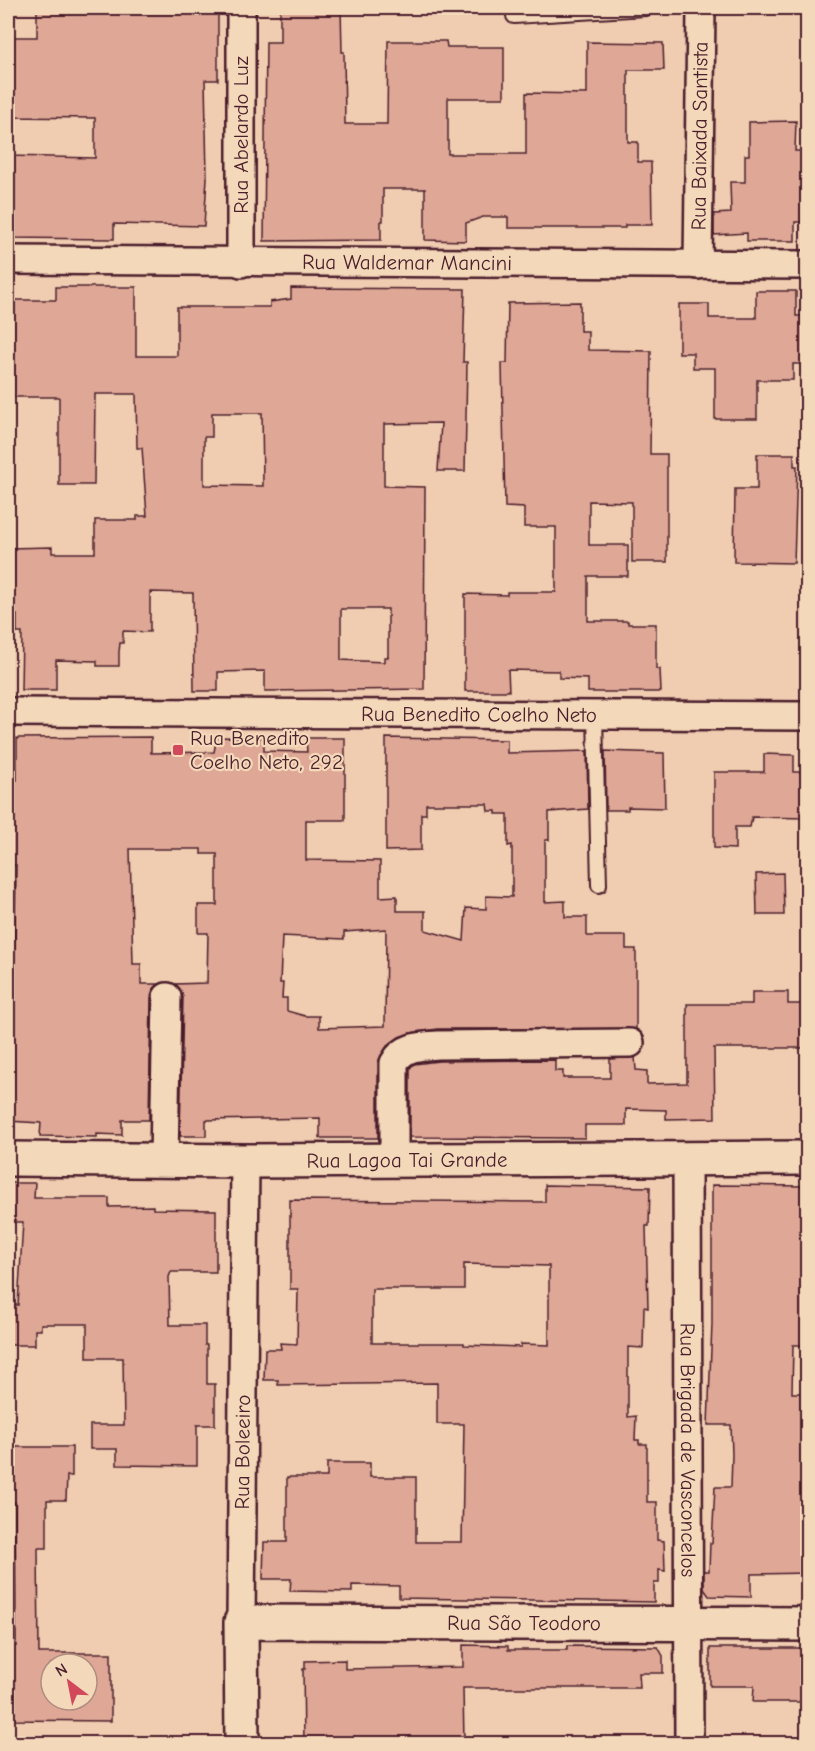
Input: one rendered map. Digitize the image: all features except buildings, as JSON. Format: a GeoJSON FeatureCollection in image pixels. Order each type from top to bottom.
{"type":"FeatureCollection","features":[{"type":"Feature","properties":{"kind":"street","name":"Rua Abelardo Luz"},"geometry":{"type":"LineString","coordinates":[[241,8],[241,263]]}},
{"type":"Feature","properties":{"kind":"street","name":"Rua Baixada Santista"},"geometry":{"type":"LineString","coordinates":[[698,265],[701,8]]}},
{"type":"Feature","properties":{"kind":"street","name":"Rua Waldemar Mancini"},"geometry":{"type":"LineString","coordinates":[[8,260],[807,265]]}},
{"type":"Feature","properties":{"kind":"street","name":"Rua Benedito Coelho Neto"},"geometry":{"type":"LineString","coordinates":[[8,712],[807,716]]}},
{"type":"Feature","properties":{"kind":"street"},"geometry":{"type":"LineString","coordinates":[[164,1160],[167,997]]}},
{"type":"Feature","properties":{"kind":"street"},"geometry":{"type":"LineString","coordinates":[[394,1160],[394,1063],[401,1053],[410,1049],[438,1045],[630,1043]]}},
{"type":"Feature","properties":{"kind":"street","name":"Rua Brigada de Vasconcelos"},"geometry":{"type":"LineString","coordinates":[[687,1158],[690,1743]]}},
{"type":"Feature","properties":{"kind":"street","name":"Rua Lagoa Tai Grande"},"geometry":{"type":"LineString","coordinates":[[8,1159],[245,1161],[807,1158]]}},
{"type":"Feature","properties":{"kind":"street","name":"Rua Boleeiro"},"geometry":{"type":"LineString","coordinates":[[242,1743],[245,1161]]}},
{"type":"Feature","properties":{"kind":"street","name":"Rua São Teodoro"},"geometry":{"type":"LineString","coordinates":[[241,1622],[807,1624]]}},
{"type":"Feature","properties":{"kind":"lane"},"geometry":{"type":"LineString","coordinates":[[514,16],[646,8]]}},
{"type":"Feature","properties":{"kind":"lane"},"geometry":{"type":"LineString","coordinates":[[595,715],[599,885]]}},
{"type":"Feature","properties":{"kind":"place","name":"Rua Benedito Coelho Neto, 292"},"geometry":{"type":"Point","coordinates":[178,750]}}]}
